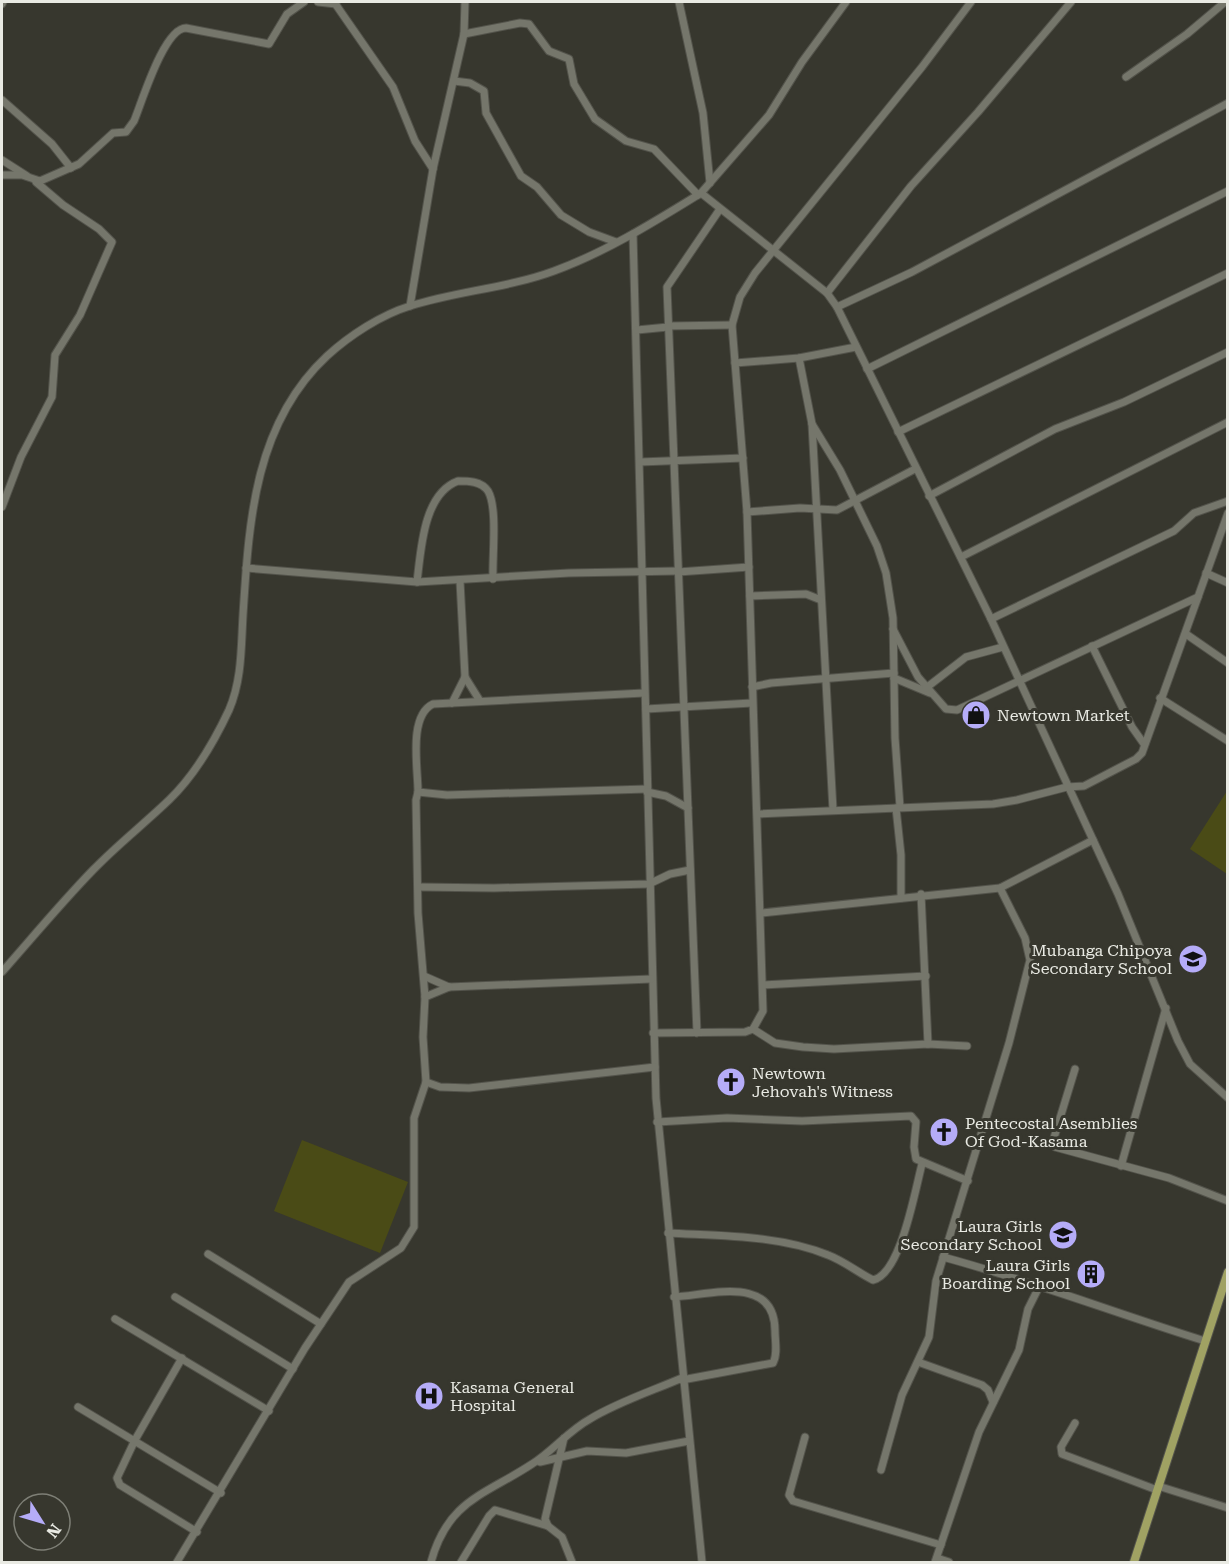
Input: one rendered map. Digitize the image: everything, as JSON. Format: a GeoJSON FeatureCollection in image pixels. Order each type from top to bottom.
{"type":"FeatureCollection","features":[{"type":"Feature","properties":{"kind":"main road"},"geometry":{"type":"LineString","coordinates":[[1134,1563],[1227,1272]]}},
{"type":"Feature","properties":{"kind":"street"},"geometry":{"type":"LineString","coordinates":[[36,182],[71,168],[110,135],[128,130],[167,42],[176,31],[186,28],[269,44],[287,14],[304,2]]}},
{"type":"Feature","properties":{"kind":"street"},"geometry":{"type":"LineString","coordinates":[[318,2],[335,3],[393,87],[416,141],[433,169]]}},
{"type":"Feature","properties":{"kind":"street"},"geometry":{"type":"LineString","coordinates":[[410,306],[433,169],[464,34],[465,2]]}},
{"type":"Feature","properties":{"kind":"street"},"geometry":{"type":"LineString","coordinates":[[679,2],[703,113],[710,183]]}},
{"type":"Feature","properties":{"kind":"street"},"geometry":{"type":"LineString","coordinates":[[2,972],[93,870],[170,799],[204,755],[227,714],[238,684],[246,568],[256,484],[265,454],[291,402],[326,357],[368,326],[410,306],[527,280],[561,268],[633,234],[699,194],[769,115],[846,2]]}},
{"type":"Feature","properties":{"kind":"street"},"geometry":{"type":"LineString","coordinates":[[653,1033],[745,1032],[753,1029],[763,1011],[747,512],[732,325],[740,297],[971,2]]}},
{"type":"Feature","properties":{"kind":"street"},"geometry":{"type":"LineString","coordinates":[[827,293],[911,186],[978,112],[1071,2]]}},
{"type":"Feature","properties":{"kind":"street"},"geometry":{"type":"LineString","coordinates":[[1126,77],[1187,34],[1225,2]]}},
{"type":"Feature","properties":{"kind":"street"},"geometry":{"type":"LineString","coordinates":[[464,34],[520,23],[529,24],[549,51],[569,59],[574,84],[595,119],[626,141],[654,148],[699,194],[827,293],[837,307],[991,619],[1093,840],[1166,1008],[1178,1041],[1190,1064],[1227,1098]]}},
{"type":"Feature","properties":{"kind":"street"},"geometry":{"type":"LineString","coordinates":[[454,81],[470,83],[484,91],[486,113],[521,176],[537,187],[561,215],[589,232],[616,242]]}},
{"type":"Feature","properties":{"kind":"street"},"geometry":{"type":"LineString","coordinates":[[2,100],[52,144],[71,168]]}},
{"type":"Feature","properties":{"kind":"street"},"geometry":{"type":"LineString","coordinates":[[837,307],[912,272],[1227,103]]}},
{"type":"Feature","properties":{"kind":"street"},"geometry":{"type":"LineString","coordinates":[[2,160],[14,165],[63,205],[99,229],[112,242],[80,315],[55,355],[52,397],[21,457],[2,507]]}},
{"type":"Feature","properties":{"kind":"street"},"geometry":{"type":"LineString","coordinates":[[2,175],[28,177]]}},
{"type":"Feature","properties":{"kind":"street"},"geometry":{"type":"LineString","coordinates":[[867,369],[1227,191]]}},
{"type":"Feature","properties":{"kind":"street"},"geometry":{"type":"LineString","coordinates":[[697,1033],[667,287],[720,209]]}},
{"type":"Feature","properties":{"kind":"street"},"geometry":{"type":"LineString","coordinates":[[633,234],[651,979],[657,1122],[702,1563]]}},
{"type":"Feature","properties":{"kind":"street"},"geometry":{"type":"LineString","coordinates":[[898,432],[1227,273]]}},
{"type":"Feature","properties":{"kind":"street"},"geometry":{"type":"LineString","coordinates":[[637,330],[732,325]]}},
{"type":"Feature","properties":{"kind":"street"},"geometry":{"type":"LineString","coordinates":[[735,363],[799,358],[856,347]]}},
{"type":"Feature","properties":{"kind":"street"},"geometry":{"type":"LineString","coordinates":[[929,496],[1055,429],[1124,402],[1227,352]]}},
{"type":"Feature","properties":{"kind":"street"},"geometry":{"type":"LineString","coordinates":[[799,358],[812,424],[833,810]]}},
{"type":"Feature","properties":{"kind":"street"},"geometry":{"type":"LineString","coordinates":[[961,557],[1227,422]]}},
{"type":"Feature","properties":{"kind":"street"},"geometry":{"type":"LineString","coordinates":[[812,424],[830,450],[882,560],[890,591],[901,898]]}},
{"type":"Feature","properties":{"kind":"street"},"geometry":{"type":"LineString","coordinates":[[640,462],[743,458]]}},
{"type":"Feature","properties":{"kind":"street"},"geometry":{"type":"LineString","coordinates":[[747,512],[816,508],[837,510],[915,469]]}},
{"type":"Feature","properties":{"kind":"street"},"geometry":{"type":"LineString","coordinates":[[417,582],[429,518],[440,493],[450,484],[458,481],[480,484],[488,491],[493,520],[493,579]]}},
{"type":"Feature","properties":{"kind":"street"},"geometry":{"type":"LineString","coordinates":[[991,619],[1174,531],[1194,513],[1227,501]]}},
{"type":"Feature","properties":{"kind":"street"},"geometry":{"type":"LineString","coordinates":[[758,814],[993,804],[1067,787],[1084,786],[1136,759],[1142,753],[1227,513]]}},
{"type":"Feature","properties":{"kind":"street"},"geometry":{"type":"LineString","coordinates":[[246,568],[417,582],[569,573],[678,572],[749,567]]}},
{"type":"Feature","properties":{"kind":"street"},"geometry":{"type":"LineString","coordinates":[[1206,573],[1227,583]]}},
{"type":"Feature","properties":{"kind":"street"},"geometry":{"type":"LineString","coordinates":[[460,581],[465,677],[480,701]]}},
{"type":"Feature","properties":{"kind":"street"},"geometry":{"type":"LineString","coordinates":[[750,596],[806,594],[821,600]]}},
{"type":"Feature","properties":{"kind":"street"},"geometry":{"type":"LineString","coordinates":[[893,629],[929,691],[946,709],[952,711],[1198,597]]}},
{"type":"Feature","properties":{"kind":"street"},"geometry":{"type":"LineString","coordinates":[[1186,634],[1227,663]]}},
{"type":"Feature","properties":{"kind":"street"},"geometry":{"type":"LineString","coordinates":[[1092,646],[1132,727],[1144,744]]}},
{"type":"Feature","properties":{"kind":"street"},"geometry":{"type":"LineString","coordinates":[[929,691],[966,657],[1003,647]]}},
{"type":"Feature","properties":{"kind":"street"},"geometry":{"type":"LineString","coordinates":[[752,687],[826,679],[894,676],[929,691]]}},
{"type":"Feature","properties":{"kind":"street"},"geometry":{"type":"LineString","coordinates":[[452,703],[465,677]]}},
{"type":"Feature","properties":{"kind":"street"},"geometry":{"type":"LineString","coordinates":[[177,1563],[321,1324],[355,1276],[393,1254],[408,1238],[414,1227],[413,1136],[416,1108],[426,1082],[423,1037],[425,997],[419,932],[416,800],[418,792],[418,718],[423,710],[433,704],[644,693]]}},
{"type":"Feature","properties":{"kind":"street"},"geometry":{"type":"LineString","coordinates":[[1160,698],[1227,741]]}},
{"type":"Feature","properties":{"kind":"street"},"geometry":{"type":"LineString","coordinates":[[646,709],[684,705],[752,704]]}},
{"type":"Feature","properties":{"kind":"street"},"geometry":{"type":"LineString","coordinates":[[418,792],[447,795],[647,791],[666,796],[688,808]]}},
{"type":"Feature","properties":{"kind":"street"},"geometry":{"type":"LineString","coordinates":[[761,913],[921,894],[1000,888],[1093,840]]}},
{"type":"Feature","properties":{"kind":"street"},"geometry":{"type":"LineString","coordinates":[[419,887],[484,888],[649,884],[670,874],[690,870]]}},
{"type":"Feature","properties":{"kind":"street"},"geometry":{"type":"LineString","coordinates":[[881,1470],[902,1395],[929,1337],[936,1281],[1009,1043],[1030,960],[1025,938],[1000,888]]}},
{"type":"Feature","properties":{"kind":"street"},"geometry":{"type":"LineString","coordinates":[[921,894],[928,1044]]}},
{"type":"Feature","properties":{"kind":"street"},"geometry":{"type":"LineString","coordinates":[[424,976],[449,987]]}},
{"type":"Feature","properties":{"kind":"street"},"geometry":{"type":"LineString","coordinates":[[763,985],[926,976]]}},
{"type":"Feature","properties":{"kind":"street"},"geometry":{"type":"LineString","coordinates":[[425,997],[449,987],[651,979]]}},
{"type":"Feature","properties":{"kind":"street"},"geometry":{"type":"LineString","coordinates":[[1121,1166],[1166,1008]]}},
{"type":"Feature","properties":{"kind":"street"},"geometry":{"type":"LineString","coordinates":[[753,1029],[775,1043],[803,1047],[834,1049],[928,1044],[967,1046]]}},
{"type":"Feature","properties":{"kind":"street"},"geometry":{"type":"LineString","coordinates":[[426,1082],[440,1087],[469,1088],[655,1067]]}},
{"type":"Feature","properties":{"kind":"street"},"geometry":{"type":"LineString","coordinates":[[1075,1069],[1053,1141],[1055,1147],[1169,1178],[1227,1201]]}},
{"type":"Feature","properties":{"kind":"street"},"geometry":{"type":"LineString","coordinates":[[422,1096],[440,1087]]}},
{"type":"Feature","properties":{"kind":"street"},"geometry":{"type":"LineString","coordinates":[[657,1122],[727,1118],[802,1121],[911,1116],[916,1122],[914,1154],[922,1164],[968,1181]]}},
{"type":"Feature","properties":{"kind":"street"},"geometry":{"type":"LineString","coordinates":[[668,1233],[735,1237],[806,1247],[843,1262],[873,1280],[880,1278],[888,1271],[898,1250],[922,1164]]}},
{"type":"Feature","properties":{"kind":"street"},"geometry":{"type":"LineString","coordinates":[[208,1254],[321,1324]]}},
{"type":"Feature","properties":{"kind":"street"},"geometry":{"type":"LineString","coordinates":[[943,1257],[1040,1285],[1076,1300],[1205,1341]]}},
{"type":"Feature","properties":{"kind":"street"},"geometry":{"type":"LineString","coordinates":[[949,1563],[936,1560],[976,1440],[1019,1350],[1028,1309],[1040,1285]]}},
{"type":"Feature","properties":{"kind":"street"},"geometry":{"type":"LineString","coordinates":[[431,1563],[444,1532],[463,1506],[478,1494],[534,1463],[592,1417],[682,1379],[773,1363],[775,1320],[770,1309],[751,1292],[734,1290],[674,1297]]}},
{"type":"Feature","properties":{"kind":"street"},"geometry":{"type":"LineString","coordinates":[[175,1297],[293,1369]]}},
{"type":"Feature","properties":{"kind":"street"},"geometry":{"type":"LineString","coordinates":[[115,1319],[269,1411]]}},
{"type":"Feature","properties":{"kind":"street"},"geometry":{"type":"LineString","coordinates":[[182,1358],[135,1440],[118,1474],[117,1482],[197,1532]]}},
{"type":"Feature","properties":{"kind":"street"},"geometry":{"type":"LineString","coordinates":[[918,1362],[982,1385],[988,1390],[993,1402]]}},
{"type":"Feature","properties":{"kind":"street"},"geometry":{"type":"LineString","coordinates":[[78,1407],[221,1492]]}},
{"type":"Feature","properties":{"kind":"street"},"geometry":{"type":"LineString","coordinates":[[1075,1423],[1061,1448],[1062,1454],[1158,1488],[1227,1508]]}},
{"type":"Feature","properties":{"kind":"street"},"geometry":{"type":"LineString","coordinates":[[805,1437],[789,1495],[793,1501],[941,1545]]}},
{"type":"Feature","properties":{"kind":"street"},"geometry":{"type":"LineString","coordinates":[[548,1526],[546,1507],[564,1438]]}},
{"type":"Feature","properties":{"kind":"street"},"geometry":{"type":"LineString","coordinates":[[534,1463],[587,1451],[626,1453],[689,1441]]}},
{"type":"Feature","properties":{"kind":"street"},"geometry":{"type":"LineString","coordinates":[[461,1563],[489,1516],[495,1510],[548,1526],[562,1537],[572,1563]]}},
{"type":"Feature","properties":{"kind":"shaded area"},"geometry":{"type":"Polygon","coordinates":[[[1228,792],[1227,874],[1190,849],[1228,792]]]}},
{"type":"Feature","properties":{"kind":"shaded area"},"geometry":{"type":"Polygon","coordinates":[[[302,1140],[408,1182],[380,1253],[274,1211],[302,1140]]]}},
{"type":"Feature","properties":{"kind":"place","name":"Newtown Market"},"geometry":{"type":"Point","coordinates":[976,715]}},
{"type":"Feature","properties":{"kind":"place","name":"Mubanga Chipoya Secondary School"},"geometry":{"type":"Point","coordinates":[1193,959]}},
{"type":"Feature","properties":{"kind":"place","name":"Newtown Jehovah's Witness"},"geometry":{"type":"Point","coordinates":[731,1082]}},
{"type":"Feature","properties":{"kind":"place","name":"Pentecostal Asemblies Of God-Kasama"},"geometry":{"type":"Point","coordinates":[944,1132]}},
{"type":"Feature","properties":{"kind":"place","name":"Laura Girls Secondary School"},"geometry":{"type":"Point","coordinates":[1063,1235]}},
{"type":"Feature","properties":{"kind":"place","name":"Laura Girls Boarding School"},"geometry":{"type":"Point","coordinates":[1091,1274]}},
{"type":"Feature","properties":{"kind":"place","name":"Kasama General Hospital"},"geometry":{"type":"Point","coordinates":[429,1396]}}]}
